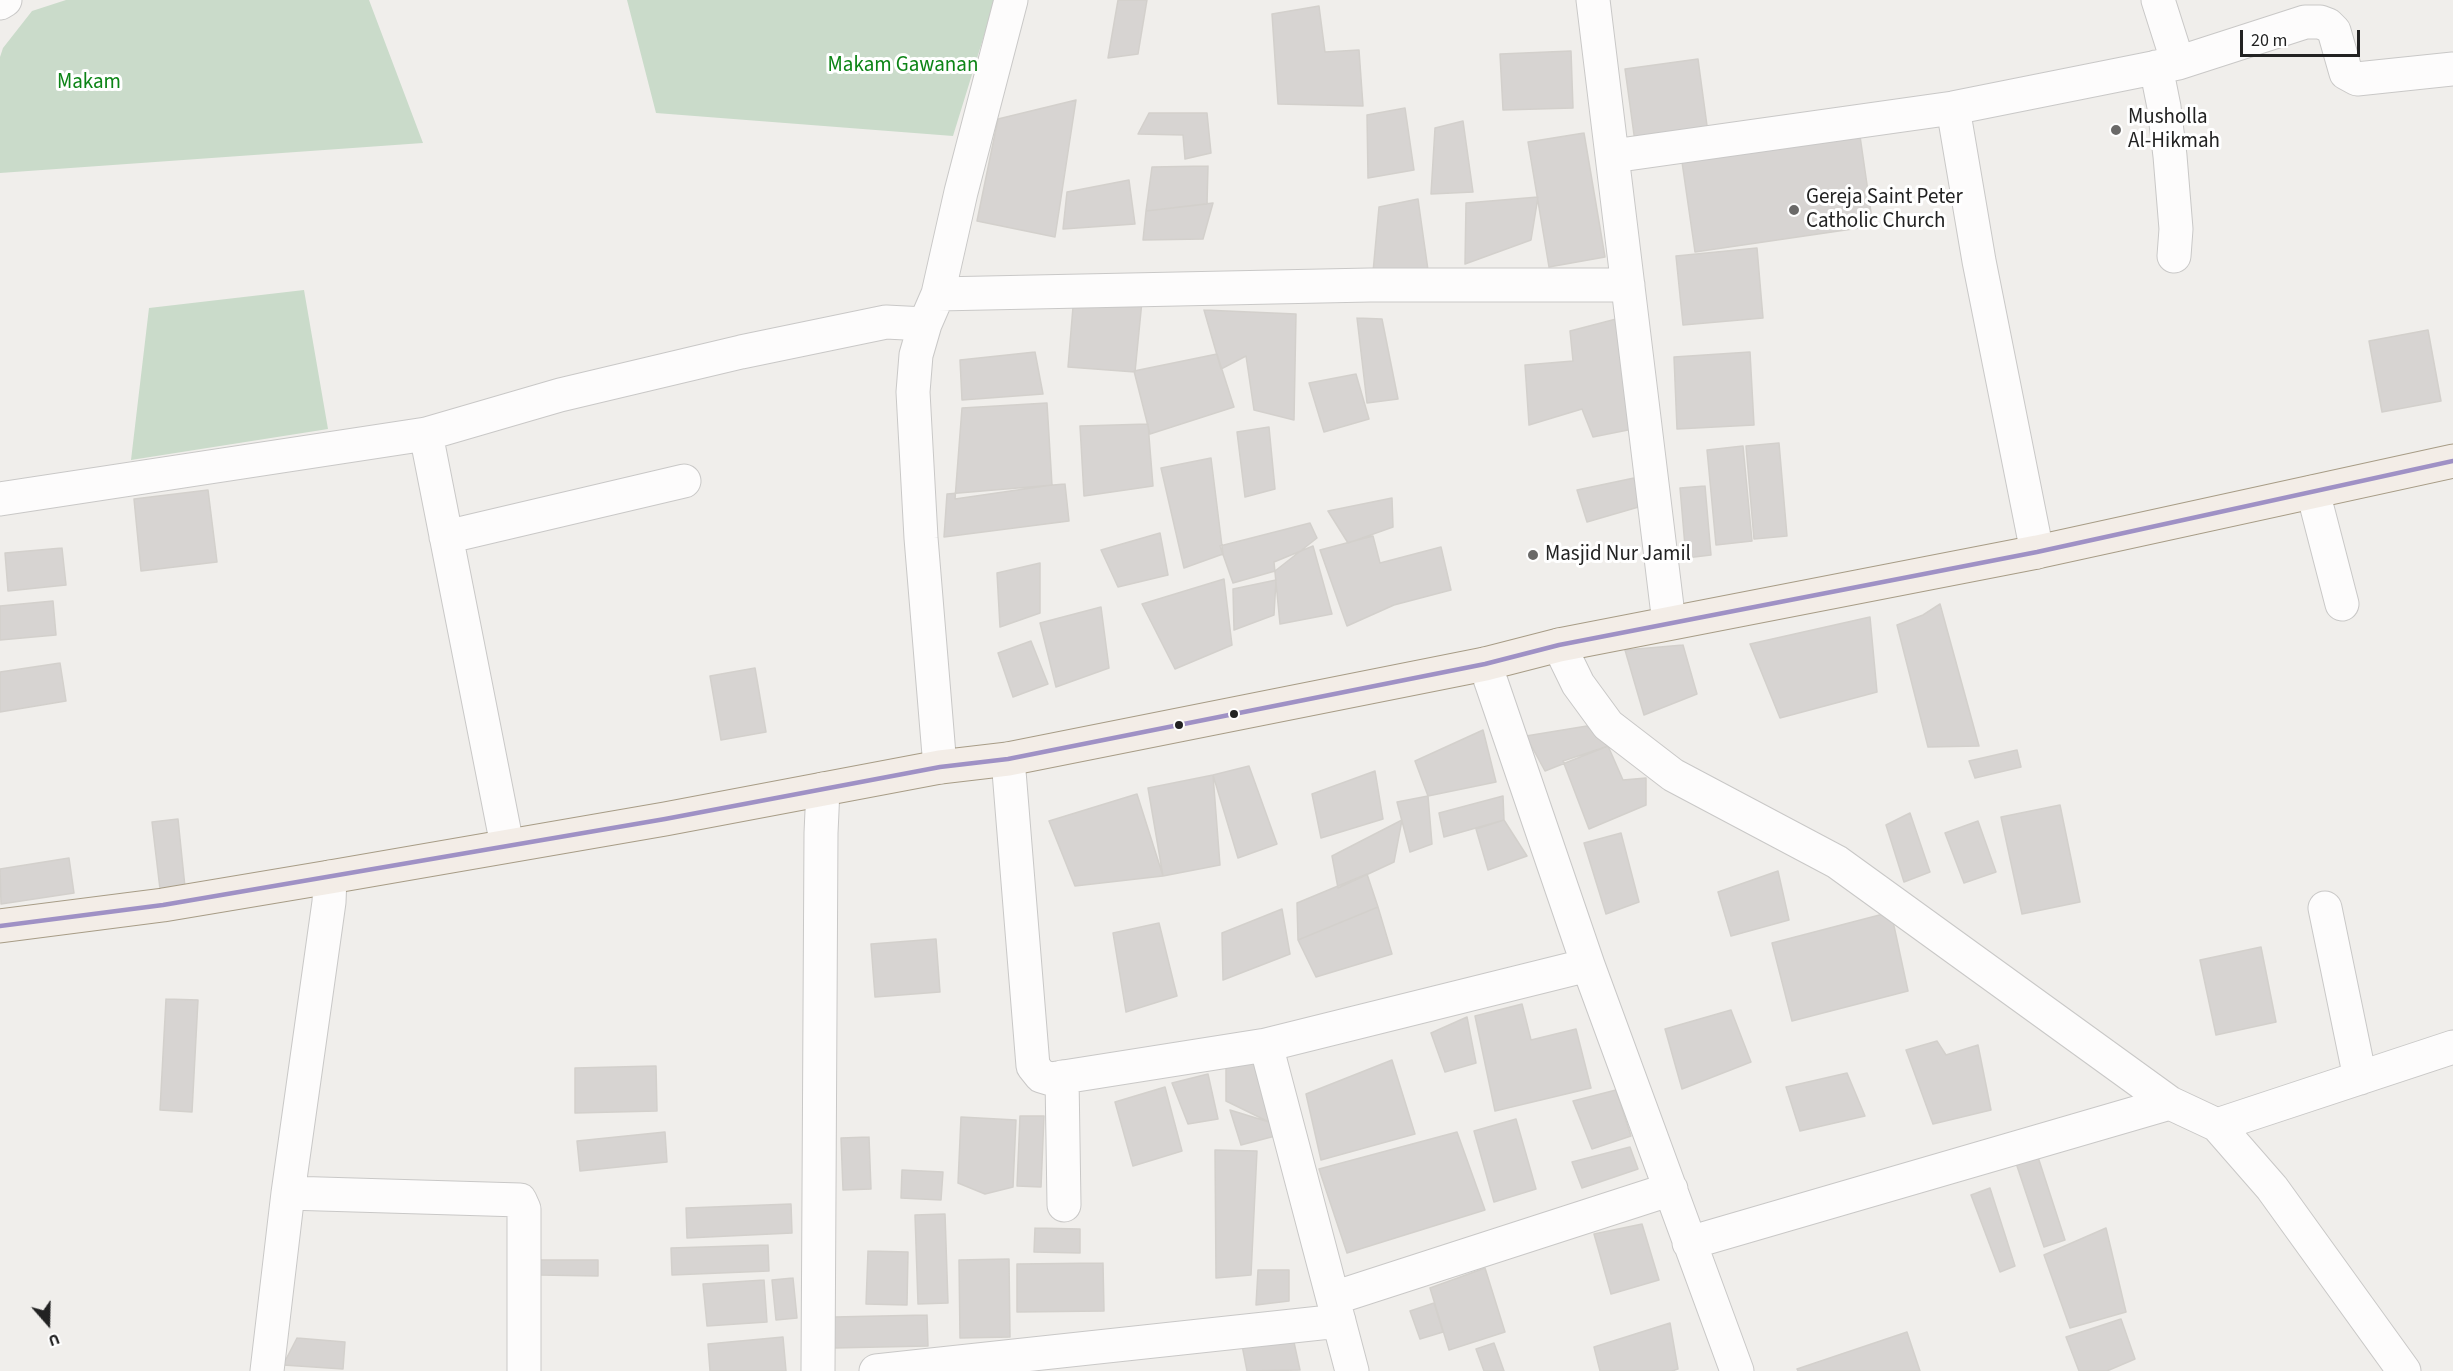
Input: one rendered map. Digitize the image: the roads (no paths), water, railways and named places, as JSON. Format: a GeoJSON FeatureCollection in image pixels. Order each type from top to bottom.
{"type":"FeatureCollection","features":[{"type":"Feature","properties":{"kind":"main road"},"geometry":{"type":"LineString","coordinates":[[0,926],[163,905],[665,819],[940,767],[1008,759],[1485,664],[1559,645],[2037,552],[2453,461]]}},
{"type":"Feature","properties":{"kind":"street"},"geometry":{"type":"LineString","coordinates":[[0,3],[5,0]]}},
{"type":"Feature","properties":{"kind":"street"},"geometry":{"type":"LineString","coordinates":[[940,767],[921,538],[913,392],[916,355],[925,324],[938,294],[1011,0]]}},
{"type":"Feature","properties":{"kind":"street"},"geometry":{"type":"LineString","coordinates":[[1593,0],[1669,624]]}},
{"type":"Feature","properties":{"kind":"street"},"geometry":{"type":"LineString","coordinates":[[2158,0],[2167,65],[2164,107],[2176,229],[2174,256]]}},
{"type":"Feature","properties":{"kind":"street"},"geometry":{"type":"LineString","coordinates":[[1613,156],[1953,108],[2167,65],[2305,22],[2320,22],[2334,31],[2346,73],[2352,77],[2370,79],[2453,69]]}},
{"type":"Feature","properties":{"kind":"street"},"geometry":{"type":"LineString","coordinates":[[1953,108],[1979,261],[2037,552]]}},
{"type":"Feature","properties":{"kind":"street"},"geometry":{"type":"LineString","coordinates":[[938,294],[1370,285],[1628,285]]}},
{"type":"Feature","properties":{"kind":"street"},"geometry":{"type":"LineString","coordinates":[[0,499],[426,435],[560,395],[741,352],[886,322],[925,324]]}},
{"type":"Feature","properties":{"kind":"street"},"geometry":{"type":"LineString","coordinates":[[426,435],[507,845]]}},
{"type":"Feature","properties":{"kind":"street"},"geometry":{"type":"LineString","coordinates":[[446,537],[684,481]]}},
{"type":"Feature","properties":{"kind":"street"},"geometry":{"type":"LineString","coordinates":[[2313,492],[2342,604]]}},
{"type":"Feature","properties":{"kind":"street"},"geometry":{"type":"LineString","coordinates":[[1559,645],[1578,684],[1608,725],[1673,775],[1837,862],[2170,1103],[2217,1125],[2272,1188],[2404,1371]]}},
{"type":"Feature","properties":{"kind":"street"},"geometry":{"type":"LineString","coordinates":[[1485,664],[1588,965],[1737,1371]]}},
{"type":"Feature","properties":{"kind":"street"},"geometry":{"type":"LineString","coordinates":[[1008,759],[1033,1066],[1041,1076],[1050,1079],[1266,1045],[1588,965]]}},
{"type":"Feature","properties":{"kind":"street"},"geometry":{"type":"LineString","coordinates":[[818,1371],[823,789]]}},
{"type":"Feature","properties":{"kind":"street"},"geometry":{"type":"LineString","coordinates":[[267,1371],[288,1193],[329,902],[330,877]]}},
{"type":"Feature","properties":{"kind":"street"},"geometry":{"type":"LineString","coordinates":[[2325,908],[2360,1078]]}},
{"type":"Feature","properties":{"kind":"street"},"geometry":{"type":"LineString","coordinates":[[1266,1045],[1352,1371]]}},
{"type":"Feature","properties":{"kind":"street"},"geometry":{"type":"LineString","coordinates":[[2217,1125],[2453,1047]]}},
{"type":"Feature","properties":{"kind":"street"},"geometry":{"type":"LineString","coordinates":[[1062,1077],[1064,1205]]}},
{"type":"Feature","properties":{"kind":"street"},"geometry":{"type":"LineString","coordinates":[[1689,1243],[2170,1103]]}},
{"type":"Feature","properties":{"kind":"street"},"geometry":{"type":"LineString","coordinates":[[876,1371],[1336,1309],[1671,1189]]}},
{"type":"Feature","properties":{"kind":"street"},"geometry":{"type":"LineString","coordinates":[[288,1193],[520,1200],[524,1209],[524,1371]]}},
{"type":"Feature","properties":{"kind":"place","name":"Musholla Al-Hikmah"},"geometry":{"type":"Point","coordinates":[2116,130]}},
{"type":"Feature","properties":{"kind":"place","name":"Gereja Saint Peter Catholic Church"},"geometry":{"type":"Point","coordinates":[1794,210]}},
{"type":"Feature","properties":{"kind":"place","name":"Masjid Nur Jamil"},"geometry":{"type":"Point","coordinates":[1533,555]}},
{"type":"Feature","properties":{"kind":"park label","name":"Makam Gawanan"},"geometry":{"type":"Point","coordinates":[903,66]}},
{"type":"Feature","properties":{"kind":"park label","name":"Makam"},"geometry":{"type":"Point","coordinates":[89,83]}}]}
